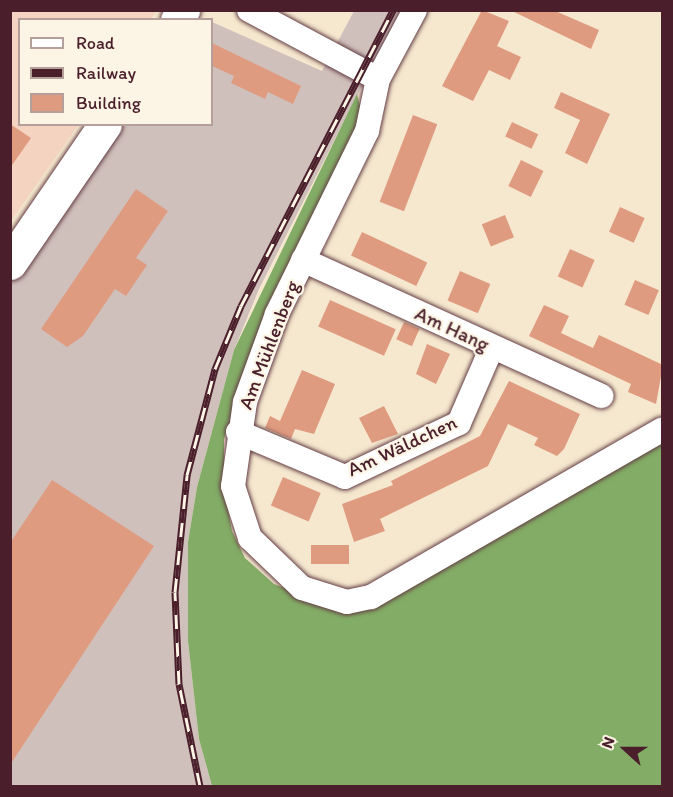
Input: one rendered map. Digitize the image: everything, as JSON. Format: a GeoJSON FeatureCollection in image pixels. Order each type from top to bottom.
{"type":"FeatureCollection","features":[{"type":"Feature","properties":{"kind":"main road"},"geometry":{"type":"LineString","coordinates":[[10,263],[104,126]]}},
{"type":"Feature","properties":{"kind":"street"},"geometry":{"type":"LineString","coordinates":[[249,10],[378,80]]}},
{"type":"Feature","properties":{"kind":"street","name":"Am Mühlenberg"},"geometry":{"type":"LineString","coordinates":[[415,10],[378,80],[367,131],[303,260],[255,370],[238,432],[234,503],[250,538],[302,588],[347,602],[405,582],[663,430]]}},
{"type":"Feature","properties":{"kind":"street","name":"Am Hang"},"geometry":{"type":"LineString","coordinates":[[303,260],[602,396]]}},
{"type":"Feature","properties":{"kind":"street","name":"Am Wäldchen"},"geometry":{"type":"LineString","coordinates":[[238,432],[345,477],[459,423],[492,347]]}},
{"type":"Feature","properties":{"kind":"shaded area"},"geometry":{"type":"Polygon","coordinates":[[[11,11],[157,11],[152,18],[18,18],[18,126],[77,126],[11,221],[11,11]]]}},
{"type":"Feature","properties":{"kind":"shaded area"},"geometry":{"type":"Polygon","coordinates":[[[354,11],[400,11],[259,289],[234,350],[197,487],[188,542],[188,641],[199,739],[212,786],[11,786],[11,277],[119,126],[213,126],[213,22],[322,71],[354,11]]]}},
{"type":"Feature","properties":{"kind":"green space"},"geometry":{"type":"Polygon","coordinates":[[[357,94],[362,114],[262,325],[224,439],[224,488],[232,531],[245,558],[274,584],[342,611],[662,438],[662,786],[212,786],[199,739],[188,641],[188,542],[197,487],[234,350],[357,94]]]}},
{"type":"Feature","properties":{"kind":"building"},"geometry":{"type":"Polygon","coordinates":[[[482,10],[509,21],[497,46],[521,57],[510,80],[489,70],[473,101],[442,86],[482,10]]]}},
{"type":"Feature","properties":{"kind":"building"},"geometry":{"type":"Polygon","coordinates":[[[510,10],[553,10],[599,30],[591,49],[510,10]]]}},
{"type":"Feature","properties":{"kind":"building"},"geometry":{"type":"Polygon","coordinates":[[[213,43],[301,86],[293,104],[268,92],[265,99],[231,83],[234,76],[213,66],[213,43]]]}},
{"type":"Feature","properties":{"kind":"building"},"geometry":{"type":"Polygon","coordinates":[[[561,92],[610,114],[587,164],[565,153],[580,120],[554,108],[561,92]]]}},
{"type":"Feature","properties":{"kind":"building"},"geometry":{"type":"Polygon","coordinates":[[[413,115],[437,124],[404,211],[380,202],[413,115]]]}},
{"type":"Feature","properties":{"kind":"building"},"geometry":{"type":"Polygon","coordinates":[[[512,122],[538,134],[532,149],[505,137],[512,122]]]}},
{"type":"Feature","properties":{"kind":"building"},"geometry":{"type":"Polygon","coordinates":[[[10,124],[31,138],[10,168],[10,124]]]}},
{"type":"Feature","properties":{"kind":"building"},"geometry":{"type":"Polygon","coordinates":[[[521,160],[543,171],[531,197],[508,186],[521,160]]]}},
{"type":"Feature","properties":{"kind":"building"},"geometry":{"type":"Polygon","coordinates":[[[136,189],[168,211],[136,258],[147,265],[126,296],[115,289],[83,336],[67,347],[41,329],[136,189]]]}},
{"type":"Feature","properties":{"kind":"building"},"geometry":{"type":"Polygon","coordinates":[[[620,207],[645,218],[634,243],[609,232],[620,207]]]}},
{"type":"Feature","properties":{"kind":"building"},"geometry":{"type":"Polygon","coordinates":[[[505,215],[514,237],[491,247],[482,224],[505,215]]]}},
{"type":"Feature","properties":{"kind":"building"},"geometry":{"type":"Polygon","coordinates":[[[362,232],[427,262],[416,286],[351,256],[362,232]]]}},
{"type":"Feature","properties":{"kind":"building"},"geometry":{"type":"Polygon","coordinates":[[[570,249],[595,260],[582,287],[558,276],[570,249]]]}},
{"type":"Feature","properties":{"kind":"building"},"geometry":{"type":"Polygon","coordinates":[[[460,271],[490,284],[478,313],[447,300],[460,271]]]}},
{"type":"Feature","properties":{"kind":"building"},"geometry":{"type":"Polygon","coordinates":[[[635,280],[659,290],[648,315],[624,305],[635,280]]]}},
{"type":"Feature","properties":{"kind":"building"},"geometry":{"type":"Polygon","coordinates":[[[330,300],[396,329],[384,356],[318,326],[330,300]]]}},
{"type":"Feature","properties":{"kind":"building"},"geometry":{"type":"Polygon","coordinates":[[[544,305],[569,316],[561,333],[593,348],[599,335],[663,365],[656,404],[628,392],[631,384],[529,336],[544,305]]]}},
{"type":"Feature","properties":{"kind":"building"},"geometry":{"type":"Polygon","coordinates":[[[404,322],[420,329],[412,346],[396,339],[404,322]]]}},
{"type":"Feature","properties":{"kind":"building"},"geometry":{"type":"Polygon","coordinates":[[[427,344],[450,354],[436,384],[416,374],[427,344]]]}},
{"type":"Feature","properties":{"kind":"building"},"geometry":{"type":"Polygon","coordinates":[[[302,370],[335,384],[314,434],[295,429],[291,439],[265,428],[270,416],[280,421],[302,370]]]}},
{"type":"Feature","properties":{"kind":"building"},"geometry":{"type":"Polygon","coordinates":[[[509,381],[580,414],[564,449],[557,456],[534,445],[538,438],[508,424],[488,466],[380,519],[385,531],[354,542],[342,504],[393,485],[391,481],[480,436],[509,381]]]}},
{"type":"Feature","properties":{"kind":"building"},"geometry":{"type":"Polygon","coordinates":[[[384,406],[398,434],[372,443],[359,418],[384,406]]]}},
{"type":"Feature","properties":{"kind":"building"},"geometry":{"type":"Polygon","coordinates":[[[283,477],[321,493],[309,522],[271,506],[283,477]]]}},
{"type":"Feature","properties":{"kind":"building"},"geometry":{"type":"Polygon","coordinates":[[[52,480],[154,546],[10,765],[10,543],[52,480]]]}},
{"type":"Feature","properties":{"kind":"building"},"geometry":{"type":"Polygon","coordinates":[[[311,545],[349,545],[349,564],[311,564],[311,545]]]}},
{"type":"Feature","properties":{"kind":"railway"},"geometry":{"type":"LineString","coordinates":[[200,786],[179,684],[175,592],[187,475],[215,369],[241,306],[393,10]]}}]}
